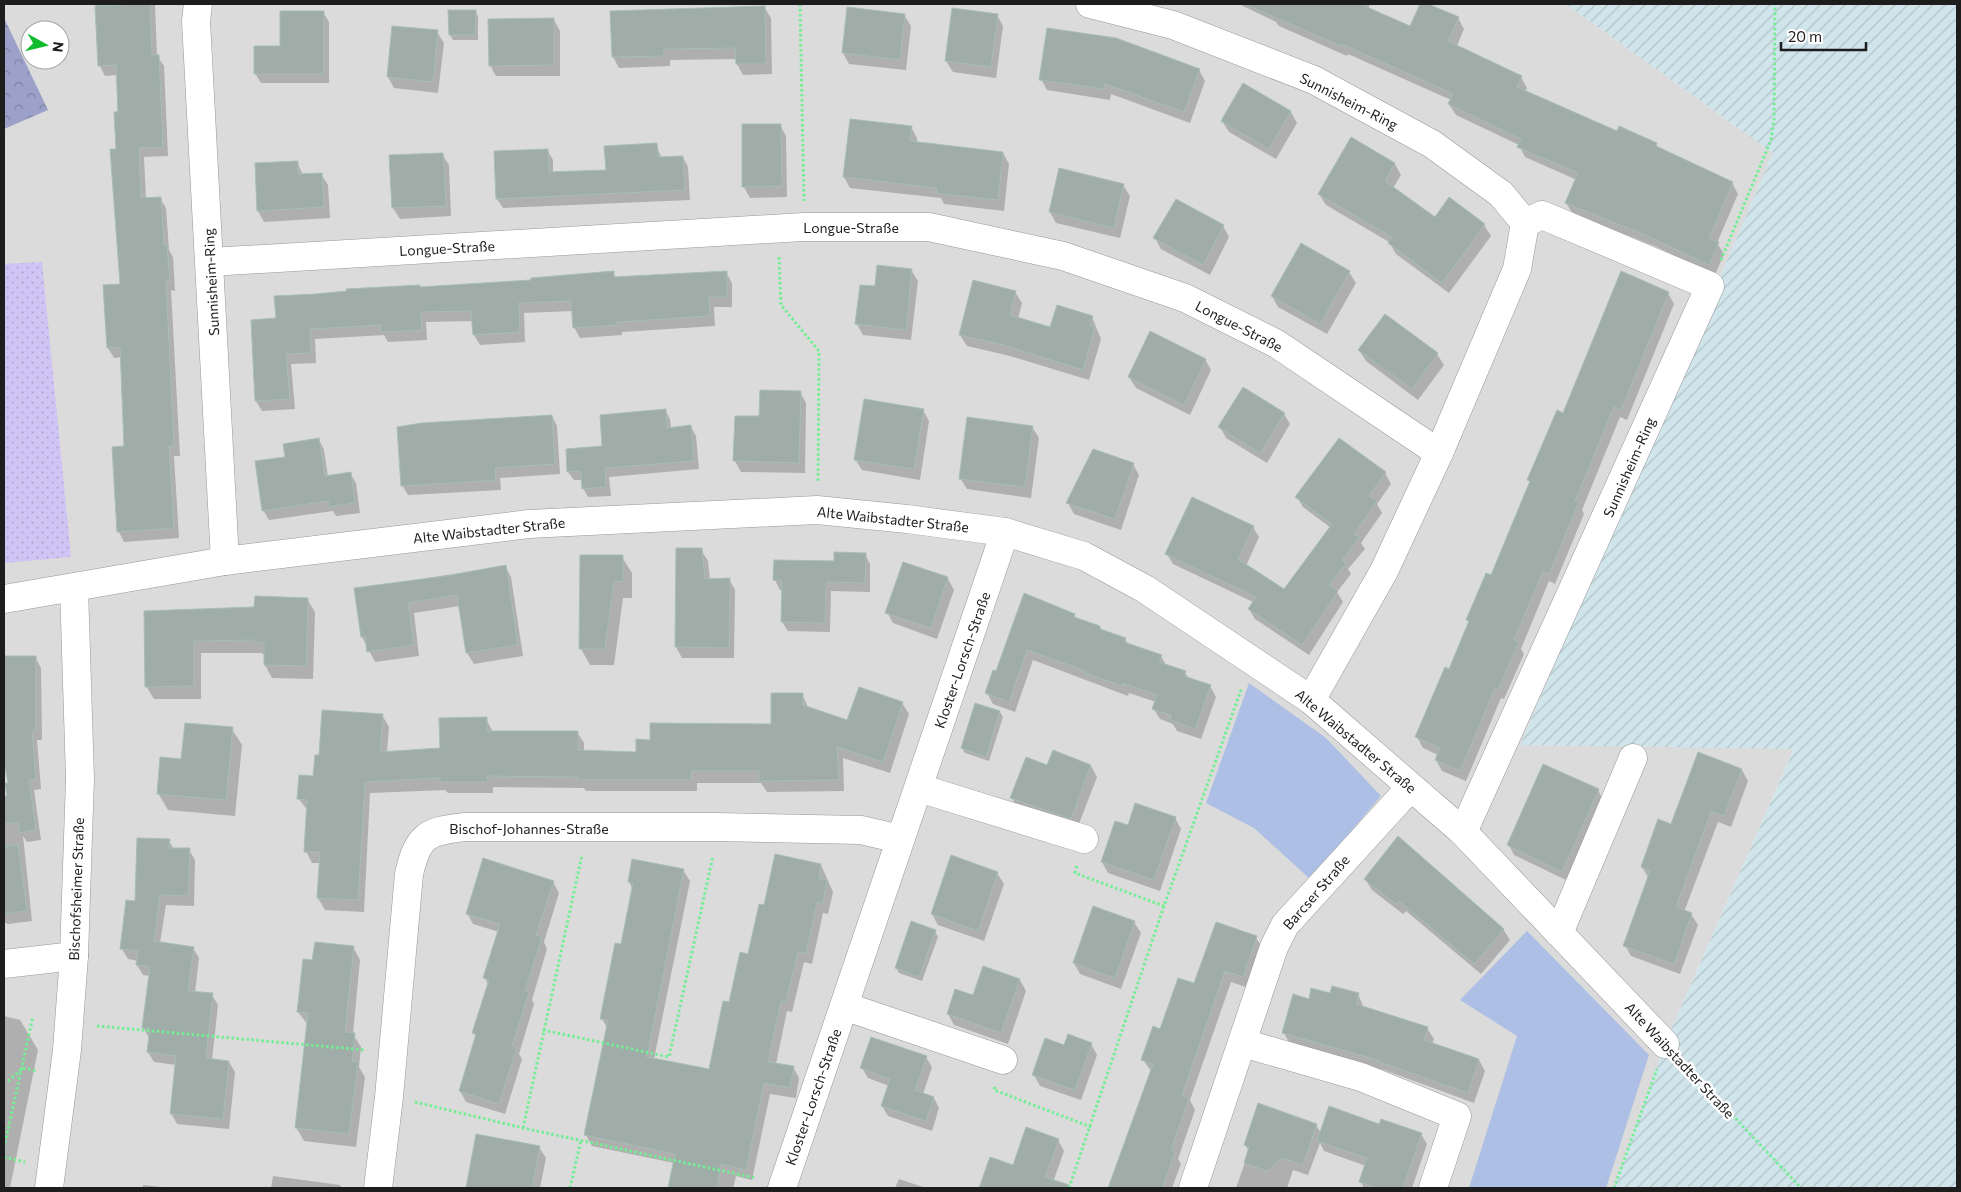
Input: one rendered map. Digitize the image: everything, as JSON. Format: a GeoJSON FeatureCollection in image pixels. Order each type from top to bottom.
{"type":"FeatureCollection","features":[{"type":"Feature","properties":{"kind":"street","name":"Sunnisheim-Ring"},"geometry":{"type":"LineString","coordinates":[[198,4],[196,21],[225,561]]}},
{"type":"Feature","properties":{"kind":"street","name":"Sunnisheim-Ring"},"geometry":{"type":"LineString","coordinates":[[1090,4],[1172,26],[1314,80],[1432,144],[1500,194],[1525,223]]}},
{"type":"Feature","properties":{"kind":"street"},"geometry":{"type":"LineString","coordinates":[[1312,700],[1384,571],[1439,453],[1517,269],[1525,223],[1542,214],[1710,286]]}},
{"type":"Feature","properties":{"kind":"street","name":"Longue-Straße"},"geometry":{"type":"LineString","coordinates":[[210,262],[790,228],[929,227],[1063,256],[1185,298],[1277,344],[1439,453]]}},
{"type":"Feature","properties":{"kind":"street","name":"Sunnisheim-Ring"},"geometry":{"type":"LineString","coordinates":[[1463,832],[1710,286]]}},
{"type":"Feature","properties":{"kind":"street","name":"Alte Waibstadter Straße"},"geometry":{"type":"LineString","coordinates":[[4,599],[225,561],[529,524],[817,510],[907,519],[1005,532],[1084,556],[1145,589],[1312,700],[1410,788],[1463,832],[1665,1044]]}},
{"type":"Feature","properties":{"kind":"street","name":"Kloster-Lorsch-Straße"},"geometry":{"type":"LineString","coordinates":[[782,1186],[1005,532]]}},
{"type":"Feature","properties":{"kind":"street","name":"Bischofsheimer Straße"},"geometry":{"type":"LineString","coordinates":[[49,1188],[70,1022],[74,956],[80,778],[74,588]]}},
{"type":"Feature","properties":{"kind":"street"},"geometry":{"type":"LineString","coordinates":[[1559,933],[1633,758]]}},
{"type":"Feature","properties":{"kind":"street"},"geometry":{"type":"LineString","coordinates":[[919,788],[1084,839]]}},
{"type":"Feature","properties":{"kind":"street","name":"Barcser Straße"},"geometry":{"type":"LineString","coordinates":[[1193,1188],[1274,947],[1285,925],[1410,788]]}},
{"type":"Feature","properties":{"kind":"street","name":"Bischof-Johannes-Straße"},"geometry":{"type":"LineString","coordinates":[[378,1188],[393,1054],[409,874],[414,852],[424,839],[438,829],[464,827],[719,827],[860,830],[900,839]]}},
{"type":"Feature","properties":{"kind":"street"},"geometry":{"type":"LineString","coordinates":[[4,964],[74,956]]}},
{"type":"Feature","properties":{"kind":"street"},"geometry":{"type":"LineString","coordinates":[[844,1006],[1003,1060]]}},
{"type":"Feature","properties":{"kind":"street"},"geometry":{"type":"LineString","coordinates":[[1243,1043],[1361,1077],[1457,1116],[1433,1188]]}},
{"type":"Feature","properties":{"kind":"path"},"geometry":{"type":"LineString","coordinates":[[800,4],[790,228],[782,305],[819,352],[817,510]]}},
{"type":"Feature","properties":{"kind":"path"},"geometry":{"type":"LineString","coordinates":[[1710,286],[1771,140],[1774,120],[1775,4]]}},
{"type":"Feature","properties":{"kind":"path"},"geometry":{"type":"LineString","coordinates":[[1069,1188],[1091,1128],[1164,906],[1251,660]]}},
{"type":"Feature","properties":{"kind":"path"},"geometry":{"type":"LineString","coordinates":[[544,1030],[669,1057],[719,827]]}},
{"type":"Feature","properties":{"kind":"path"},"geometry":{"type":"LineString","coordinates":[[522,1128],[588,828]]}},
{"type":"Feature","properties":{"kind":"path"},"geometry":{"type":"LineString","coordinates":[[1084,839],[1075,873],[1164,906]]}},
{"type":"Feature","properties":{"kind":"path"},"geometry":{"type":"LineString","coordinates":[[4,1148],[33,1016]]}},
{"type":"Feature","properties":{"kind":"path"},"geometry":{"type":"LineString","coordinates":[[70,1022],[393,1054]]}},
{"type":"Feature","properties":{"kind":"path"},"geometry":{"type":"LineString","coordinates":[[1614,1188],[1665,1044]]}},
{"type":"Feature","properties":{"kind":"path","name":"Alte Waibstadter Straße"},"geometry":{"type":"LineString","coordinates":[[1665,1044],[1801,1188]]}},
{"type":"Feature","properties":{"kind":"path"},"geometry":{"type":"LineString","coordinates":[[1003,1060],[994,1090],[1091,1128]]}},
{"type":"Feature","properties":{"kind":"path"},"geometry":{"type":"LineString","coordinates":[[420,1103],[522,1128],[782,1186]]}},
{"type":"Feature","properties":{"kind":"path"},"geometry":{"type":"LineString","coordinates":[[570,1188],[581,1140]]}},
{"type":"Feature","properties":{"kind":"shaded area"},"geometry":{"type":"Polygon","coordinates":[[[4,4],[1566,4],[1773,153],[1520,745],[1794,748],[1665,1044],[1614,1188],[4,1188],[4,4]]]}},
{"type":"Feature","properties":{"kind":"shaded area"},"geometry":{"type":"Polygon","coordinates":[[[1566,4],[1957,4],[1957,1188],[1614,1188],[1665,1044],[1794,749],[1520,745],[1773,153],[1566,4]]]}},
{"type":"Feature","properties":{"kind":"shaded area"},"geometry":{"type":"Polygon","coordinates":[[[42,262],[71,557],[4,563],[4,264],[42,262]]]}},
{"type":"Feature","properties":{"kind":"shaded area"},"geometry":{"type":"Polygon","coordinates":[[[1249,683],[1326,738],[1381,796],[1310,879],[1254,828],[1206,803],[1249,683]]]}},
{"type":"Feature","properties":{"kind":"shaded area"},"geometry":{"type":"Polygon","coordinates":[[[1527,931],[1649,1055],[1606,1188],[1469,1188],[1517,1036],[1460,1000],[1527,931]]]}},
{"type":"Feature","properties":{"kind":"green space"},"geometry":{"type":"Polygon","coordinates":[[[4,18],[20,51],[20,70],[29,70],[48,110],[4,129],[4,18]]]}},
{"type":"Feature","properties":{"kind":"building"},"geometry":{"type":"Polygon","coordinates":[[[150,4],[152,55],[159,55],[163,147],[139,148],[141,198],[161,197],[164,245],[167,245],[170,281],[166,281],[174,446],[169,446],[174,528],[117,532],[112,447],[124,446],[120,347],[107,348],[103,285],[120,284],[110,149],[116,149],[114,112],[118,112],[116,65],[98,66],[95,6],[150,4]]]}},
{"type":"Feature","properties":{"kind":"building"},"geometry":{"type":"Polygon","coordinates":[[[1244,4],[1360,4],[1410,26],[1420,4],[1428,4],[1459,17],[1448,41],[1522,76],[1517,87],[1617,131],[1619,126],[1657,143],[1656,146],[1733,182],[1709,238],[1719,242],[1709,265],[1650,237],[1565,203],[1578,173],[1517,147],[1521,139],[1448,104],[1453,94],[1342,44],[1341,46],[1244,4]]]}},
{"type":"Feature","properties":{"kind":"building"},"geometry":{"type":"Polygon","coordinates":[[[765,6],[766,64],[736,64],[735,48],[664,49],[664,56],[612,57],[610,11],[765,6]]]}},
{"type":"Feature","properties":{"kind":"building"},"geometry":{"type":"Polygon","coordinates":[[[847,7],[905,14],[900,60],[842,53],[847,7]]]}},
{"type":"Feature","properties":{"kind":"building"},"geometry":{"type":"Polygon","coordinates":[[[952,8],[998,14],[991,67],[945,61],[952,8]]]}},
{"type":"Feature","properties":{"kind":"building"},"geometry":{"type":"Polygon","coordinates":[[[448,10],[476,10],[475,35],[449,35],[448,10]]]}},
{"type":"Feature","properties":{"kind":"building"},"geometry":{"type":"Polygon","coordinates":[[[280,11],[324,11],[324,74],[254,74],[254,46],[280,46],[280,11]]]}},
{"type":"Feature","properties":{"kind":"building"},"geometry":{"type":"Polygon","coordinates":[[[554,18],[554,65],[489,66],[488,19],[554,18]]]}},
{"type":"Feature","properties":{"kind":"building"},"geometry":{"type":"Polygon","coordinates":[[[392,26],[438,30],[433,82],[387,77],[392,26]]]}},
{"type":"Feature","properties":{"kind":"building"},"geometry":{"type":"Polygon","coordinates":[[[1047,28],[1116,38],[1200,69],[1184,112],[1105,84],[1105,89],[1039,80],[1047,28]]]}},
{"type":"Feature","properties":{"kind":"building"},"geometry":{"type":"Polygon","coordinates":[[[1243,83],[1291,111],[1269,149],[1221,121],[1243,83]]]}},
{"type":"Feature","properties":{"kind":"building"},"geometry":{"type":"Polygon","coordinates":[[[850,119],[912,126],[910,141],[1003,152],[998,200],[936,193],[937,188],[843,177],[850,119]]]}},
{"type":"Feature","properties":{"kind":"building"},"geometry":{"type":"Polygon","coordinates":[[[742,124],[781,124],[782,186],[742,187],[742,124]]]}},
{"type":"Feature","properties":{"kind":"building"},"geometry":{"type":"Polygon","coordinates":[[[1351,137],[1395,163],[1385,181],[1435,217],[1449,197],[1485,224],[1442,283],[1388,243],[1392,237],[1318,194],[1351,137]]]}},
{"type":"Feature","properties":{"kind":"building"},"geometry":{"type":"Polygon","coordinates":[[[657,143],[658,157],[683,156],[685,190],[496,199],[494,151],[548,149],[549,172],[606,170],[604,146],[657,143]]]}},
{"type":"Feature","properties":{"kind":"building"},"geometry":{"type":"Polygon","coordinates":[[[443,153],[446,206],[392,208],[389,155],[443,153]]]}},
{"type":"Feature","properties":{"kind":"building"},"geometry":{"type":"Polygon","coordinates":[[[298,161],[298,174],[322,173],[324,207],[257,211],[255,163],[298,161]]]}},
{"type":"Feature","properties":{"kind":"building"},"geometry":{"type":"Polygon","coordinates":[[[1059,168],[1124,184],[1114,228],[1049,212],[1059,168]]]}},
{"type":"Feature","properties":{"kind":"building"},"geometry":{"type":"Polygon","coordinates":[[[1176,199],[1224,225],[1203,265],[1153,238],[1176,199]]]}},
{"type":"Feature","properties":{"kind":"building"},"geometry":{"type":"Polygon","coordinates":[[[1301,243],[1350,271],[1320,324],[1271,296],[1301,243]]]}},
{"type":"Feature","properties":{"kind":"building"},"geometry":{"type":"Polygon","coordinates":[[[877,265],[912,269],[906,330],[855,324],[860,285],[875,286],[877,265]]]}},
{"type":"Feature","properties":{"kind":"building"},"geometry":{"type":"Polygon","coordinates":[[[614,271],[614,277],[727,271],[727,297],[709,297],[710,316],[617,322],[617,325],[573,328],[571,301],[519,303],[520,332],[473,335],[471,311],[421,312],[422,330],[381,332],[381,325],[310,329],[311,353],[286,354],[290,399],[255,401],[251,320],[276,318],[274,296],[347,291],[346,289],[420,285],[420,287],[531,280],[531,278],[614,271]]]}},
{"type":"Feature","properties":{"kind":"building"},"geometry":{"type":"Polygon","coordinates":[[[1621,271],[1669,292],[1621,410],[1614,407],[1575,501],[1579,502],[1549,574],[1543,571],[1514,640],[1519,642],[1498,690],[1495,688],[1460,771],[1435,760],[1440,748],[1415,737],[1445,667],[1449,669],[1469,621],[1466,620],[1486,573],[1491,575],[1530,481],[1527,480],[1557,410],[1563,413],[1621,271]]]}},
{"type":"Feature","properties":{"kind":"building"},"geometry":{"type":"Polygon","coordinates":[[[973,280],[1016,291],[1010,315],[1050,327],[1057,305],[1093,316],[1090,325],[1095,327],[1083,370],[1003,345],[959,335],[973,280]]]}},
{"type":"Feature","properties":{"kind":"building"},"geometry":{"type":"Polygon","coordinates":[[[1385,314],[1438,353],[1412,389],[1358,350],[1385,314]]]}},
{"type":"Feature","properties":{"kind":"building"},"geometry":{"type":"Polygon","coordinates":[[[1150,331],[1206,359],[1184,405],[1128,377],[1150,331]]]}},
{"type":"Feature","properties":{"kind":"building"},"geometry":{"type":"Polygon","coordinates":[[[1243,387],[1285,413],[1260,453],[1218,427],[1243,387]]]}},
{"type":"Feature","properties":{"kind":"building"},"geometry":{"type":"Polygon","coordinates":[[[760,390],[801,391],[799,463],[733,461],[735,416],[759,416],[760,390]]]}},
{"type":"Feature","properties":{"kind":"building"},"geometry":{"type":"Polygon","coordinates":[[[864,399],[924,409],[914,469],[854,460],[864,399]]]}},
{"type":"Feature","properties":{"kind":"building"},"geometry":{"type":"Polygon","coordinates":[[[666,409],[667,428],[691,425],[694,461],[605,468],[606,487],[582,489],[581,471],[567,472],[566,449],[602,446],[600,415],[666,409]]]}},
{"type":"Feature","properties":{"kind":"building"},"geometry":{"type":"Polygon","coordinates":[[[552,415],[555,464],[495,468],[496,480],[401,486],[397,427],[422,423],[552,415]]]}},
{"type":"Feature","properties":{"kind":"building"},"geometry":{"type":"Polygon","coordinates":[[[967,417],[1033,426],[1025,487],[959,479],[967,417]]]}},
{"type":"Feature","properties":{"kind":"building"},"geometry":{"type":"Polygon","coordinates":[[[319,438],[325,476],[351,472],[355,503],[329,507],[328,501],[262,511],[255,461],[285,457],[283,444],[319,438]]]}},
{"type":"Feature","properties":{"kind":"building"},"geometry":{"type":"Polygon","coordinates":[[[1339,438],[1386,472],[1369,496],[1377,501],[1354,534],[1360,537],[1342,560],[1346,563],[1329,585],[1338,591],[1302,645],[1248,609],[1256,597],[1165,554],[1192,497],[1254,526],[1238,559],[1284,589],[1332,524],[1295,497],[1339,438]]]}},
{"type":"Feature","properties":{"kind":"building"},"geometry":{"type":"Polygon","coordinates":[[[1093,449],[1134,463],[1115,519],[1066,503],[1093,449]]]}},
{"type":"Feature","properties":{"kind":"building"},"geometry":{"type":"Polygon","coordinates":[[[676,548],[702,548],[705,579],[730,578],[729,648],[675,647],[676,548]]]}},
{"type":"Feature","properties":{"kind":"building"},"geometry":{"type":"Polygon","coordinates":[[[834,552],[866,553],[865,583],[826,582],[825,623],[781,622],[782,581],[773,580],[774,560],[834,561],[834,552]]]}},
{"type":"Feature","properties":{"kind":"building"},"geometry":{"type":"Polygon","coordinates":[[[580,555],[623,555],[623,582],[614,581],[605,649],[579,649],[580,555]]]}},
{"type":"Feature","properties":{"kind":"building"},"geometry":{"type":"Polygon","coordinates":[[[903,562],[948,577],[931,628],[885,613],[903,562]]]}},
{"type":"Feature","properties":{"kind":"building"},"geometry":{"type":"Polygon","coordinates":[[[506,565],[518,645],[466,653],[457,595],[408,603],[414,645],[367,652],[365,637],[361,637],[354,588],[446,576],[506,565]]]}},
{"type":"Feature","properties":{"kind":"building"},"geometry":{"type":"Polygon","coordinates":[[[1024,593],[1075,614],[1074,617],[1100,626],[1100,629],[1126,638],[1124,642],[1162,655],[1159,662],[1186,671],[1184,676],[1211,685],[1195,729],[1170,720],[1171,715],[1152,709],[1157,695],[1123,683],[1122,686],[1027,650],[1009,702],[985,693],[993,670],[996,671],[1024,593]]]}},
{"type":"Feature","properties":{"kind":"building"},"geometry":{"type":"Polygon","coordinates":[[[255,596],[308,598],[306,666],[264,665],[264,643],[254,642],[254,640],[194,641],[194,686],[145,687],[144,611],[254,607],[255,596]]]}},
{"type":"Feature","properties":{"kind":"building"},"geometry":{"type":"Polygon","coordinates":[[[4,656],[36,656],[36,730],[32,730],[36,779],[29,780],[36,830],[20,833],[18,822],[4,824],[4,796],[7,796],[5,783],[8,783],[4,762],[4,656]]]}},
{"type":"Feature","properties":{"kind":"building"},"geometry":{"type":"Polygon","coordinates":[[[859,687],[903,702],[883,762],[837,747],[839,780],[759,781],[759,771],[691,771],[691,780],[578,780],[578,777],[487,776],[488,782],[440,782],[440,778],[365,782],[358,900],[317,898],[320,852],[304,852],[307,800],[297,799],[299,775],[313,776],[315,755],[319,755],[322,710],[383,714],[380,752],[440,748],[439,718],[487,717],[487,731],[578,731],[578,750],[636,752],[636,739],[650,740],[650,723],[771,724],[771,693],[803,693],[803,705],[847,720],[859,687]]]}},
{"type":"Feature","properties":{"kind":"building"},"geometry":{"type":"Polygon","coordinates":[[[975,703],[1000,711],[986,757],[961,748],[975,703]]]}},
{"type":"Feature","properties":{"kind":"building"},"geometry":{"type":"Polygon","coordinates":[[[185,723],[233,727],[226,800],[157,794],[160,757],[181,759],[185,723]]]}},
{"type":"Feature","properties":{"kind":"building"},"geometry":{"type":"Polygon","coordinates":[[[1053,750],[1091,765],[1071,819],[1010,798],[1026,757],[1047,765],[1053,750]]]}},
{"type":"Feature","properties":{"kind":"building"},"geometry":{"type":"Polygon","coordinates":[[[1698,752],[1742,769],[1724,816],[1711,812],[1676,907],[1692,913],[1674,964],[1623,946],[1650,871],[1641,867],[1658,819],[1671,824],[1698,752]]]}},
{"type":"Feature","properties":{"kind":"building"},"geometry":{"type":"Polygon","coordinates":[[[1543,764],[1599,789],[1562,872],[1507,845],[1543,764]]]}},
{"type":"Feature","properties":{"kind":"building"},"geometry":{"type":"Polygon","coordinates":[[[1135,803],[1176,817],[1154,880],[1101,862],[1115,821],[1128,825],[1135,803]]]}},
{"type":"Feature","properties":{"kind":"building"},"geometry":{"type":"Polygon","coordinates":[[[1398,836],[1504,929],[1474,964],[1399,901],[1396,904],[1364,879],[1398,836]]]}},
{"type":"Feature","properties":{"kind":"building"},"geometry":{"type":"Polygon","coordinates":[[[137,838],[170,839],[169,848],[190,848],[188,896],[160,895],[154,941],[194,947],[188,991],[213,993],[206,1058],[229,1061],[223,1119],[170,1114],[176,1056],[147,1052],[150,1028],[142,1028],[150,967],[136,965],[138,951],[120,949],[126,900],[135,901],[137,838]]]}},
{"type":"Feature","properties":{"kind":"building"},"geometry":{"type":"Polygon","coordinates":[[[18,845],[27,911],[4,914],[4,846],[18,845]]]}},
{"type":"Feature","properties":{"kind":"building"},"geometry":{"type":"Polygon","coordinates":[[[775,854],[821,864],[819,878],[827,880],[823,903],[817,902],[806,953],[798,952],[786,1002],[781,1001],[768,1062],[794,1066],[790,1088],[764,1083],[746,1170],[721,1164],[717,1188],[668,1188],[675,1154],[584,1135],[608,1020],[600,1019],[615,943],[621,944],[633,883],[628,882],[632,859],[684,869],[647,1057],[709,1069],[723,1001],[729,1002],[740,952],[748,954],[759,904],[764,905],[775,854]]]}},
{"type":"Feature","properties":{"kind":"building"},"geometry":{"type":"Polygon","coordinates":[[[951,855],[998,872],[978,931],[931,914],[951,855]]]}},
{"type":"Feature","properties":{"kind":"building"},"geometry":{"type":"Polygon","coordinates":[[[483,858],[554,881],[536,935],[542,937],[525,991],[529,992],[512,1046],[517,1047],[499,1104],[459,1091],[476,1034],[472,1033],[489,980],[483,978],[500,924],[466,914],[483,858]]]}},
{"type":"Feature","properties":{"kind":"building"},"geometry":{"type":"Polygon","coordinates":[[[1093,906],[1135,921],[1115,978],[1073,963],[1093,906]]]}},
{"type":"Feature","properties":{"kind":"building"},"geometry":{"type":"Polygon","coordinates":[[[911,921],[936,930],[919,977],[895,968],[911,921]]]}},
{"type":"Feature","properties":{"kind":"building"},"geometry":{"type":"Polygon","coordinates":[[[1216,922],[1257,936],[1243,977],[1225,971],[1182,1095],[1189,1098],[1171,1150],[1175,1152],[1162,1188],[1108,1188],[1153,1064],[1141,1060],[1153,1026],[1160,1029],[1178,978],[1194,983],[1216,922]]]}},
{"type":"Feature","properties":{"kind":"building"},"geometry":{"type":"Polygon","coordinates":[[[315,942],[354,946],[345,1032],[355,1033],[352,1062],[358,1062],[349,1134],[295,1128],[308,1013],[297,1012],[303,959],[312,960],[315,942]]]}},
{"type":"Feature","properties":{"kind":"building"},"geometry":{"type":"Polygon","coordinates":[[[983,966],[1020,979],[1001,1033],[947,1014],[955,989],[973,995],[983,966]]]}},
{"type":"Feature","properties":{"kind":"building"},"geometry":{"type":"Polygon","coordinates":[[[1332,986],[1359,993],[1356,1004],[1428,1027],[1424,1040],[1479,1059],[1468,1093],[1378,1060],[1282,1033],[1293,994],[1309,999],[1311,988],[1330,993],[1332,986]]]}},
{"type":"Feature","properties":{"kind":"building"},"geometry":{"type":"Polygon","coordinates":[[[1068,1034],[1092,1043],[1075,1090],[1032,1075],[1045,1038],[1064,1045],[1068,1034]]]}},
{"type":"Feature","properties":{"kind":"building"},"geometry":{"type":"Polygon","coordinates":[[[871,1037],[927,1056],[915,1090],[934,1097],[926,1121],[881,1106],[890,1079],[860,1068],[871,1037]]]}},
{"type":"Feature","properties":{"kind":"building"},"geometry":{"type":"Polygon","coordinates":[[[1258,1103],[1317,1124],[1303,1165],[1282,1158],[1267,1171],[1244,1163],[1249,1147],[1244,1145],[1258,1103]]]}},
{"type":"Feature","properties":{"kind":"building"},"geometry":{"type":"Polygon","coordinates":[[[1329,1106],[1379,1124],[1381,1119],[1422,1133],[1403,1188],[1377,1188],[1359,1182],[1367,1158],[1317,1141],[1329,1106]]]}},
{"type":"Feature","properties":{"kind":"building"},"geometry":{"type":"Polygon","coordinates":[[[1026,1127],[1059,1139],[1045,1177],[1069,1185],[1069,1188],[979,1188],[990,1157],[1013,1165],[1026,1127]]]}},
{"type":"Feature","properties":{"kind":"building"},"geometry":{"type":"Polygon","coordinates":[[[476,1134],[540,1146],[532,1188],[466,1188],[476,1134]]]}}]}
